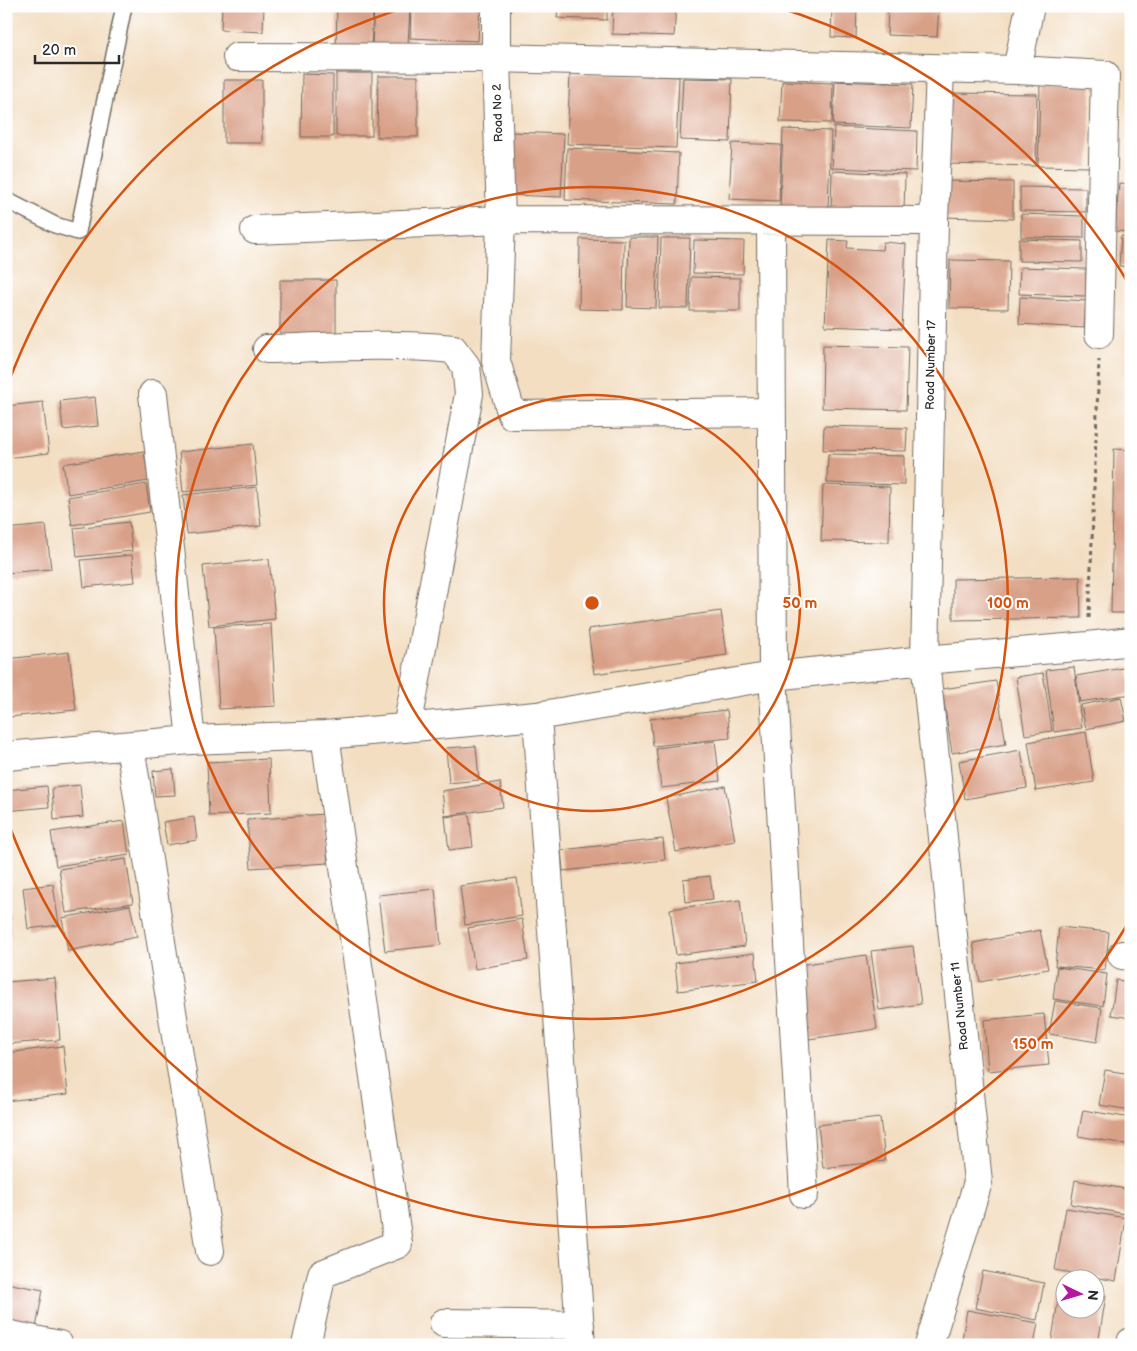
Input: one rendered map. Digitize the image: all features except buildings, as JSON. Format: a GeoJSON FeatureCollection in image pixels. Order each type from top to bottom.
{"type":"FeatureCollection","features":[{"type":"Feature","properties":{"kind":"street","name":"Road No 2"},"geometry":{"type":"LineString","coordinates":[[496,6],[501,220],[496,361],[512,415],[771,412]]}},
{"type":"Feature","properties":{"kind":"street"},"geometry":{"type":"LineString","coordinates":[[1017,70],[1030,6]]}},
{"type":"Feature","properties":{"kind":"street"},"geometry":{"type":"LineString","coordinates":[[236,57],[496,58],[940,70],[1017,70],[1106,75],[1100,334]]}},
{"type":"Feature","properties":{"kind":"street","name":"Road Number 17"},"geometry":{"type":"LineString","coordinates":[[925,660],[934,221],[940,70]]}},
{"type":"Feature","properties":{"kind":"street"},"geometry":{"type":"LineString","coordinates":[[255,230],[501,220],[934,221]]}},
{"type":"Feature","properties":{"kind":"street"},"geometry":{"type":"LineString","coordinates":[[771,221],[773,676],[804,1194]]}},
{"type":"Feature","properties":{"kind":"street"},"geometry":{"type":"LineString","coordinates":[[267,349],[338,346],[420,346],[452,349],[466,366],[469,394],[407,728]]}},
{"type":"Feature","properties":{"kind":"street"},"geometry":{"type":"LineString","coordinates":[[152,394],[191,740]]}},
{"type":"Feature","properties":{"kind":"street"},"geometry":{"type":"LineString","coordinates":[[6,756],[191,740],[325,736],[537,716],[773,676],[1131,641]]}},
{"type":"Feature","properties":{"kind":"street","name":"Road Number 11"},"geometry":{"type":"LineString","coordinates":[[925,660],[978,1182],[928,1345]]}},
{"type":"Feature","properties":{"kind":"street"},"geometry":{"type":"LineString","coordinates":[[444,1323],[580,1335],[537,716]]}},
{"type":"Feature","properties":{"kind":"street"},"geometry":{"type":"LineString","coordinates":[[306,1345],[322,1274],[398,1244],[325,736]]}},
{"type":"Feature","properties":{"kind":"street"},"geometry":{"type":"LineString","coordinates":[[130,746],[210,1251]]}},
{"type":"Feature","properties":{"kind":"street"},"geometry":{"type":"LineString","coordinates":[[6,1334],[59,1345]]}},
{"type":"Feature","properties":{"kind":"lane"},"geometry":{"type":"LineString","coordinates":[[6,200],[55,225],[78,232],[124,6]]}},
{"type":"Feature","properties":{"kind":"path"},"geometry":{"type":"LineString","coordinates":[[1088,646],[1100,334]]}}]}
